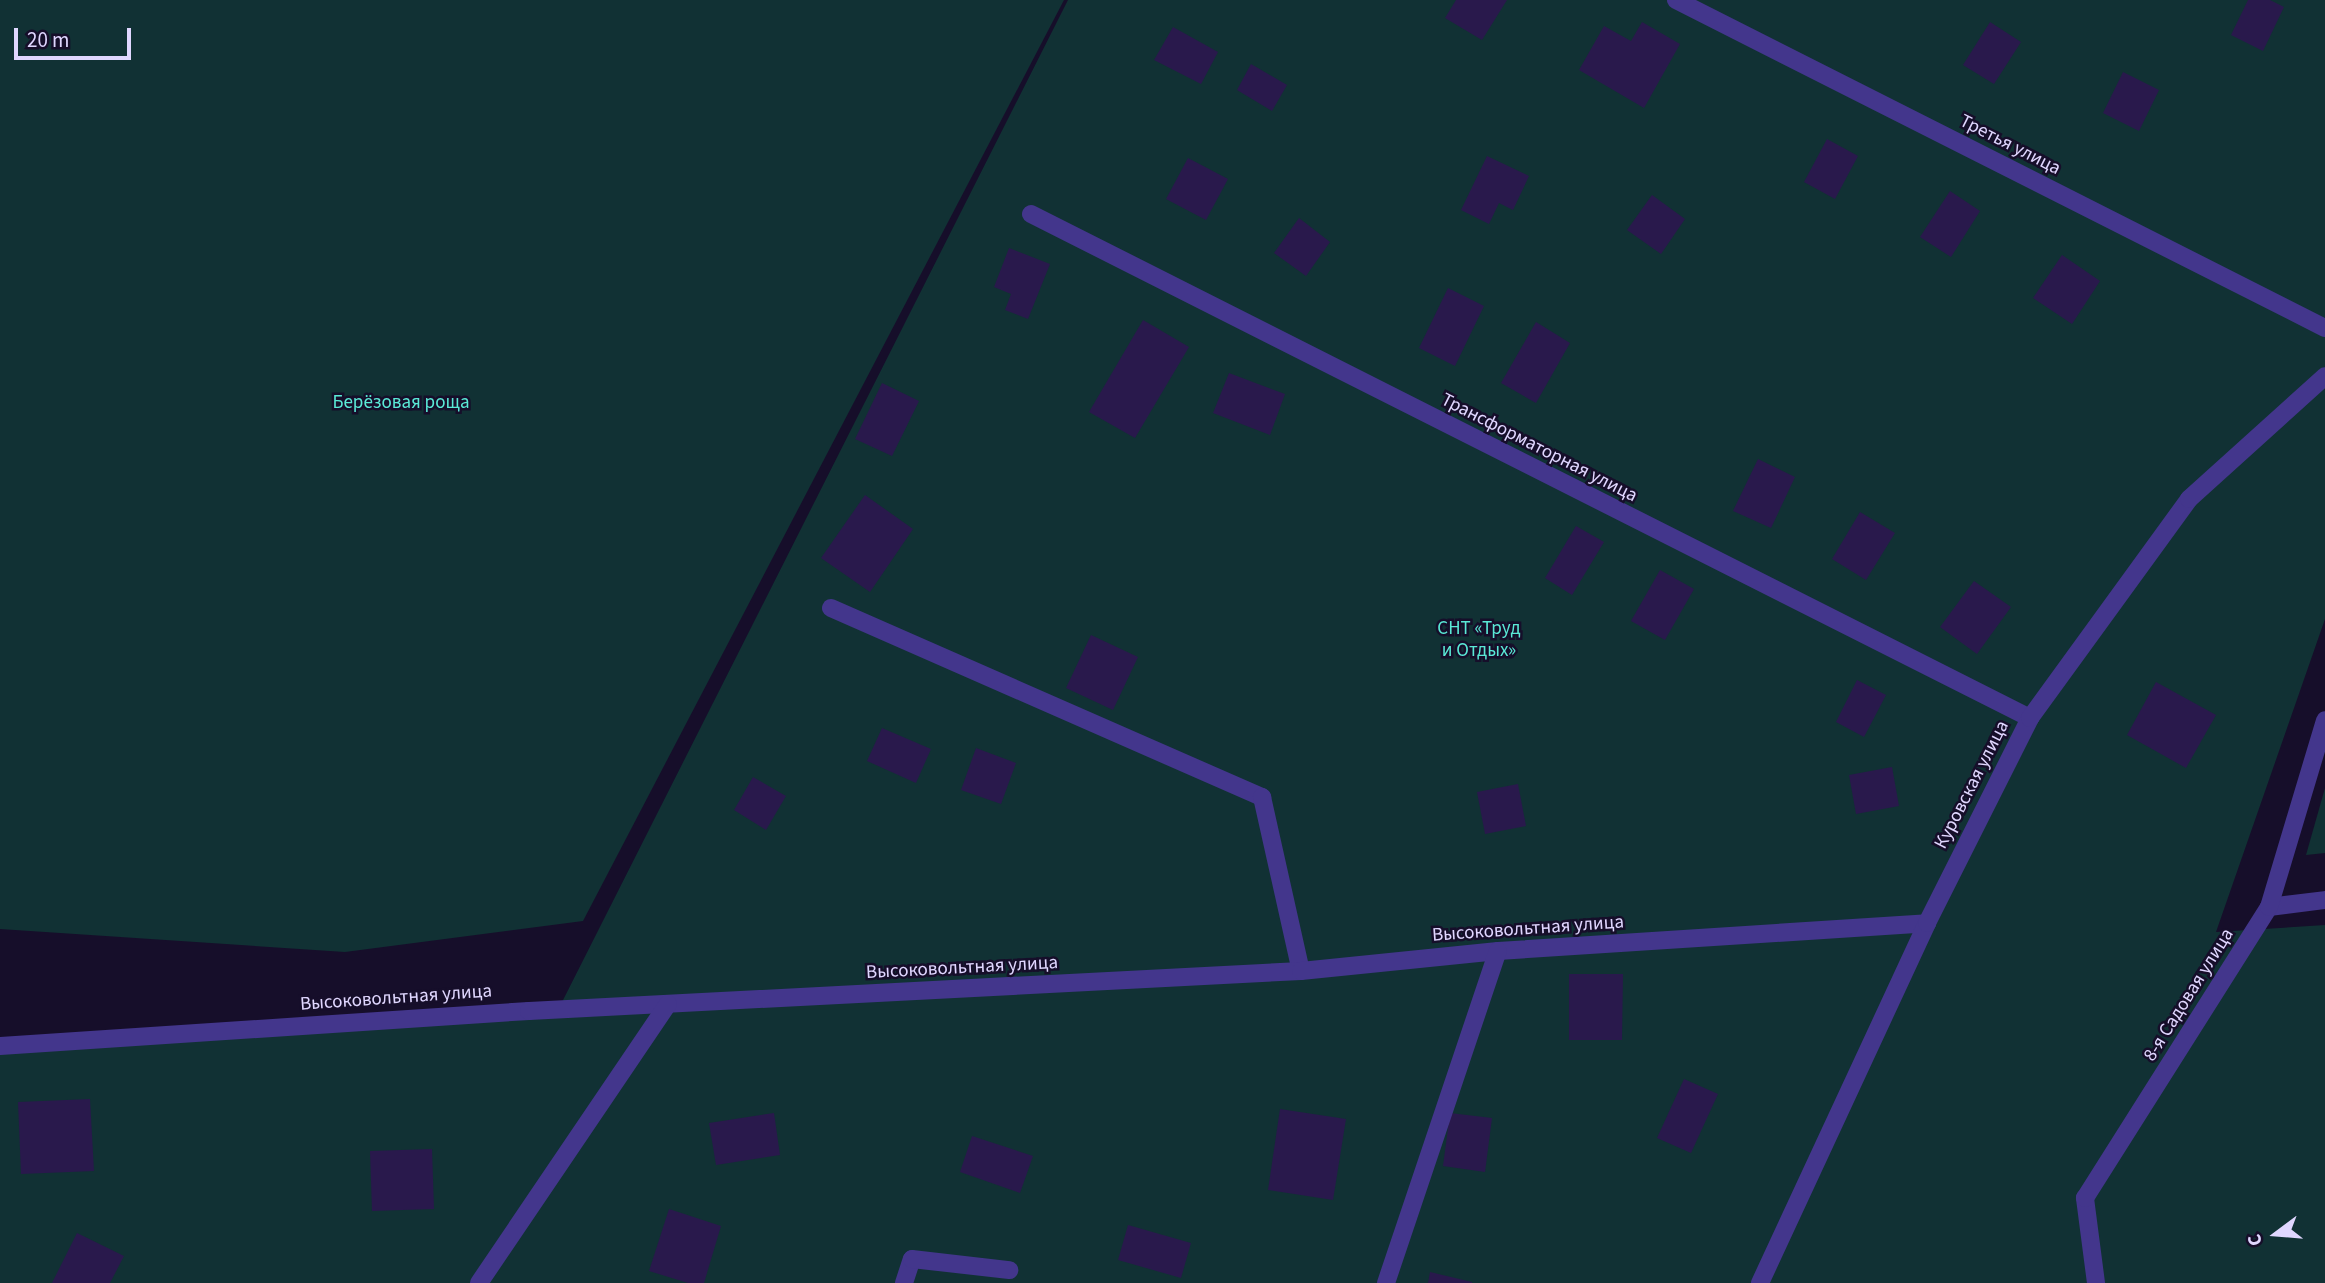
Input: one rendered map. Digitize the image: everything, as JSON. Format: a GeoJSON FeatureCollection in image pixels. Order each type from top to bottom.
{"type":"FeatureCollection","features":[{"type":"Feature","properties":{"kind":"street","name":"Третья улица"},"geometry":{"type":"LineString","coordinates":[[1676,0],[2325,328]]}},
{"type":"Feature","properties":{"kind":"street","name":"Трансформаторная улица"},"geometry":{"type":"LineString","coordinates":[[1031,214],[2030,718]]}},
{"type":"Feature","properties":{"kind":"street","name":"Куровская улица"},"geometry":{"type":"LineString","coordinates":[[1760,1283],[1927,923],[2030,718],[2189,499],[2325,376]]}},
{"type":"Feature","properties":{"kind":"street"},"geometry":{"type":"LineString","coordinates":[[831,608],[1262,797],[1301,971]]}},
{"type":"Feature","properties":{"kind":"street","name":"8-я Садовая улица"},"geometry":{"type":"LineString","coordinates":[[2096,1283],[2085,1198],[2269,907],[2325,720]]}},
{"type":"Feature","properties":{"kind":"street"},"geometry":{"type":"LineString","coordinates":[[2269,907],[2325,900]]}},
{"type":"Feature","properties":{"kind":"street","name":"Высоковольтная улица"},"geometry":{"type":"LineString","coordinates":[[0,1046],[668,1004],[1301,971],[1498,951],[1927,923]]}},
{"type":"Feature","properties":{"kind":"street"},"geometry":{"type":"LineString","coordinates":[[1386,1283],[1498,951]]}},
{"type":"Feature","properties":{"kind":"street"},"geometry":{"type":"LineString","coordinates":[[479,1283],[668,1004]]}},
{"type":"Feature","properties":{"kind":"street"},"geometry":{"type":"LineString","coordinates":[[904,1283],[912,1259],[1009,1270]]}},
{"type":"Feature","properties":{"kind":"green space","name":"Берёзовая роща"},"geometry":{"type":"Polygon","coordinates":[[[0,0],[1064,0],[583,921],[345,952],[0,929],[0,0]]]}},
{"type":"Feature","properties":{"kind":"green space","name":"СНТ «Труд и Отдых»"},"geometry":{"type":"Polygon","coordinates":[[[1068,0],[2325,0],[2325,619],[2216,932],[2325,925],[2325,1283],[0,1283],[0,1039],[559,1008],[1068,0]]]}},
{"type":"Feature","properties":{"kind":"green space"},"geometry":{"type":"Polygon","coordinates":[[[2325,788],[2325,853],[2306,855],[2325,788]]]}},
{"type":"Feature","properties":{"kind":"building"},"geometry":{"type":"Polygon","coordinates":[[[1456,0],[1507,0],[1482,40],[1445,18],[1456,0]]]}},
{"type":"Feature","properties":{"kind":"building"},"geometry":{"type":"Polygon","coordinates":[[[2248,0],[2270,0],[2284,7],[2263,51],[2231,35],[2248,0]]]}},
{"type":"Feature","properties":{"kind":"building"},"geometry":{"type":"Polygon","coordinates":[[[1642,22],[1680,44],[1644,108],[1579,70],[1604,26],[1631,41],[1642,22]]]}},
{"type":"Feature","properties":{"kind":"building"},"geometry":{"type":"Polygon","coordinates":[[[1990,22],[2021,42],[1994,84],[1963,65],[1990,22]]]}},
{"type":"Feature","properties":{"kind":"building"},"geometry":{"type":"Polygon","coordinates":[[[1173,27],[1218,52],[1201,84],[1154,60],[1173,27]]]}},
{"type":"Feature","properties":{"kind":"building"},"geometry":{"type":"Polygon","coordinates":[[[1251,64],[1287,85],[1272,111],[1237,90],[1251,64]]]}},
{"type":"Feature","properties":{"kind":"building"},"geometry":{"type":"Polygon","coordinates":[[[2123,72],[2159,90],[2139,131],[2103,113],[2123,72]]]}},
{"type":"Feature","properties":{"kind":"building"},"geometry":{"type":"Polygon","coordinates":[[[1827,139],[1858,156],[1835,199],[1804,182],[1827,139]]]}},
{"type":"Feature","properties":{"kind":"building"},"geometry":{"type":"Polygon","coordinates":[[[1487,156],[1529,176],[1513,210],[1499,203],[1489,224],[1461,210],[1487,156]]]}},
{"type":"Feature","properties":{"kind":"building"},"geometry":{"type":"Polygon","coordinates":[[[1188,158],[1228,179],[1206,220],[1166,199],[1188,158]]]}},
{"type":"Feature","properties":{"kind":"building"},"geometry":{"type":"Polygon","coordinates":[[[1950,191],[1980,211],[1951,257],[1920,237],[1950,191]]]}},
{"type":"Feature","properties":{"kind":"building"},"geometry":{"type":"Polygon","coordinates":[[[1652,195],[1685,219],[1661,254],[1627,230],[1652,195]]]}},
{"type":"Feature","properties":{"kind":"building"},"geometry":{"type":"Polygon","coordinates":[[[1299,218],[1330,242],[1306,276],[1274,253],[1299,218]]]}},
{"type":"Feature","properties":{"kind":"building"},"geometry":{"type":"Polygon","coordinates":[[[1009,248],[1050,264],[1028,319],[1005,310],[1011,294],[994,287],[1009,248]]]}},
{"type":"Feature","properties":{"kind":"building"},"geometry":{"type":"Polygon","coordinates":[[[2062,255],[2100,281],[2072,324],[2033,298],[2062,255]]]}},
{"type":"Feature","properties":{"kind":"building"},"geometry":{"type":"Polygon","coordinates":[[[1448,288],[1484,306],[1455,366],[1419,348],[1448,288]]]}},
{"type":"Feature","properties":{"kind":"building"},"geometry":{"type":"Polygon","coordinates":[[[1143,320],[1189,347],[1135,438],[1089,412],[1143,320]]]}},
{"type":"Feature","properties":{"kind":"building"},"geometry":{"type":"Polygon","coordinates":[[[1536,322],[1570,343],[1536,403],[1501,383],[1536,322]]]}},
{"type":"Feature","properties":{"kind":"building"},"geometry":{"type":"Polygon","coordinates":[[[1229,373],[1285,394],[1270,435],[1213,413],[1229,373]]]}},
{"type":"Feature","properties":{"kind":"building"},"geometry":{"type":"Polygon","coordinates":[[[882,383],[919,401],[892,456],[855,439],[882,383]]]}},
{"type":"Feature","properties":{"kind":"building"},"geometry":{"type":"Polygon","coordinates":[[[1758,459],[1795,477],[1771,528],[1733,511],[1758,459]]]}},
{"type":"Feature","properties":{"kind":"building"},"geometry":{"type":"Polygon","coordinates":[[[865,495],[913,529],[870,592],[821,558],[865,495]]]}},
{"type":"Feature","properties":{"kind":"building"},"geometry":{"type":"Polygon","coordinates":[[[1860,512],[1895,533],[1866,580],[1832,559],[1860,512]]]}},
{"type":"Feature","properties":{"kind":"building"},"geometry":{"type":"Polygon","coordinates":[[[1576,526],[1604,542],[1572,595],[1545,578],[1576,526]]]}},
{"type":"Feature","properties":{"kind":"building"},"geometry":{"type":"Polygon","coordinates":[[[1660,570],[1694,589],[1665,640],[1631,621],[1660,570]]]}},
{"type":"Feature","properties":{"kind":"building"},"geometry":{"type":"Polygon","coordinates":[[[1974,581],[2011,607],[1977,654],[1940,627],[1974,581]]]}},
{"type":"Feature","properties":{"kind":"building"},"geometry":{"type":"Polygon","coordinates":[[[1091,635],[1138,657],[1113,710],[1066,688],[1091,635]]]}},
{"type":"Feature","properties":{"kind":"building"},"geometry":{"type":"Polygon","coordinates":[[[1857,680],[1886,695],[1864,737],[1836,722],[1857,680]]]}},
{"type":"Feature","properties":{"kind":"building"},"geometry":{"type":"Polygon","coordinates":[[[2156,682],[2216,715],[2186,768],[2127,735],[2156,682]]]}},
{"type":"Feature","properties":{"kind":"building"},"geometry":{"type":"Polygon","coordinates":[[[882,728],[931,749],[916,783],[867,761],[882,728]]]}},
{"type":"Feature","properties":{"kind":"building"},"geometry":{"type":"Polygon","coordinates":[[[976,748],[1016,763],[1001,804],[961,790],[976,748]]]}},
{"type":"Feature","properties":{"kind":"building"},"geometry":{"type":"Polygon","coordinates":[[[1892,767],[1899,806],[1856,814],[1849,775],[1892,767]]]}},
{"type":"Feature","properties":{"kind":"building"},"geometry":{"type":"Polygon","coordinates":[[[753,777],[786,796],[766,830],[734,810],[753,777]]]}},
{"type":"Feature","properties":{"kind":"building"},"geometry":{"type":"Polygon","coordinates":[[[1518,784],[1526,826],[1485,834],[1477,792],[1518,784]]]}},
{"type":"Feature","properties":{"kind":"building"},"geometry":{"type":"Polygon","coordinates":[[[1569,974],[1623,974],[1622,1040],[1569,1040],[1569,974]]]}},
{"type":"Feature","properties":{"kind":"building"},"geometry":{"type":"Polygon","coordinates":[[[1684,1079],[1718,1094],[1691,1153],[1657,1138],[1684,1079]]]}},
{"type":"Feature","properties":{"kind":"building"},"geometry":{"type":"Polygon","coordinates":[[[90,1099],[94,1171],[21,1174],[18,1102],[90,1099]]]}},
{"type":"Feature","properties":{"kind":"building"},"geometry":{"type":"Polygon","coordinates":[[[1280,1109],[1346,1119],[1333,1200],[1268,1190],[1280,1109]]]}},
{"type":"Feature","properties":{"kind":"building"},"geometry":{"type":"Polygon","coordinates":[[[774,1113],[780,1155],[716,1165],[709,1123],[774,1113]]]}},
{"type":"Feature","properties":{"kind":"building"},"geometry":{"type":"Polygon","coordinates":[[[1450,1113],[1492,1118],[1485,1172],[1443,1166],[1450,1113]]]}},
{"type":"Feature","properties":{"kind":"building"},"geometry":{"type":"Polygon","coordinates":[[[972,1136],[1033,1156],[1020,1193],[960,1172],[972,1136]]]}},
{"type":"Feature","properties":{"kind":"building"},"geometry":{"type":"Polygon","coordinates":[[[432,1149],[434,1209],[372,1211],[370,1151],[432,1149]]]}},
{"type":"Feature","properties":{"kind":"building"},"geometry":{"type":"Polygon","coordinates":[[[669,1209],[721,1226],[704,1283],[688,1283],[649,1271],[669,1209]]]}},
{"type":"Feature","properties":{"kind":"building"},"geometry":{"type":"Polygon","coordinates":[[[1128,1225],[1191,1243],[1181,1278],[1118,1260],[1128,1225]]]}},
{"type":"Feature","properties":{"kind":"building"},"geometry":{"type":"Polygon","coordinates":[[[77,1233],[124,1256],[110,1283],[52,1283],[77,1233]]]}},
{"type":"Feature","properties":{"kind":"building"},"geometry":{"type":"Polygon","coordinates":[[[1430,1272],[1472,1282],[1472,1283],[1428,1283],[1430,1272]]]}}]}
